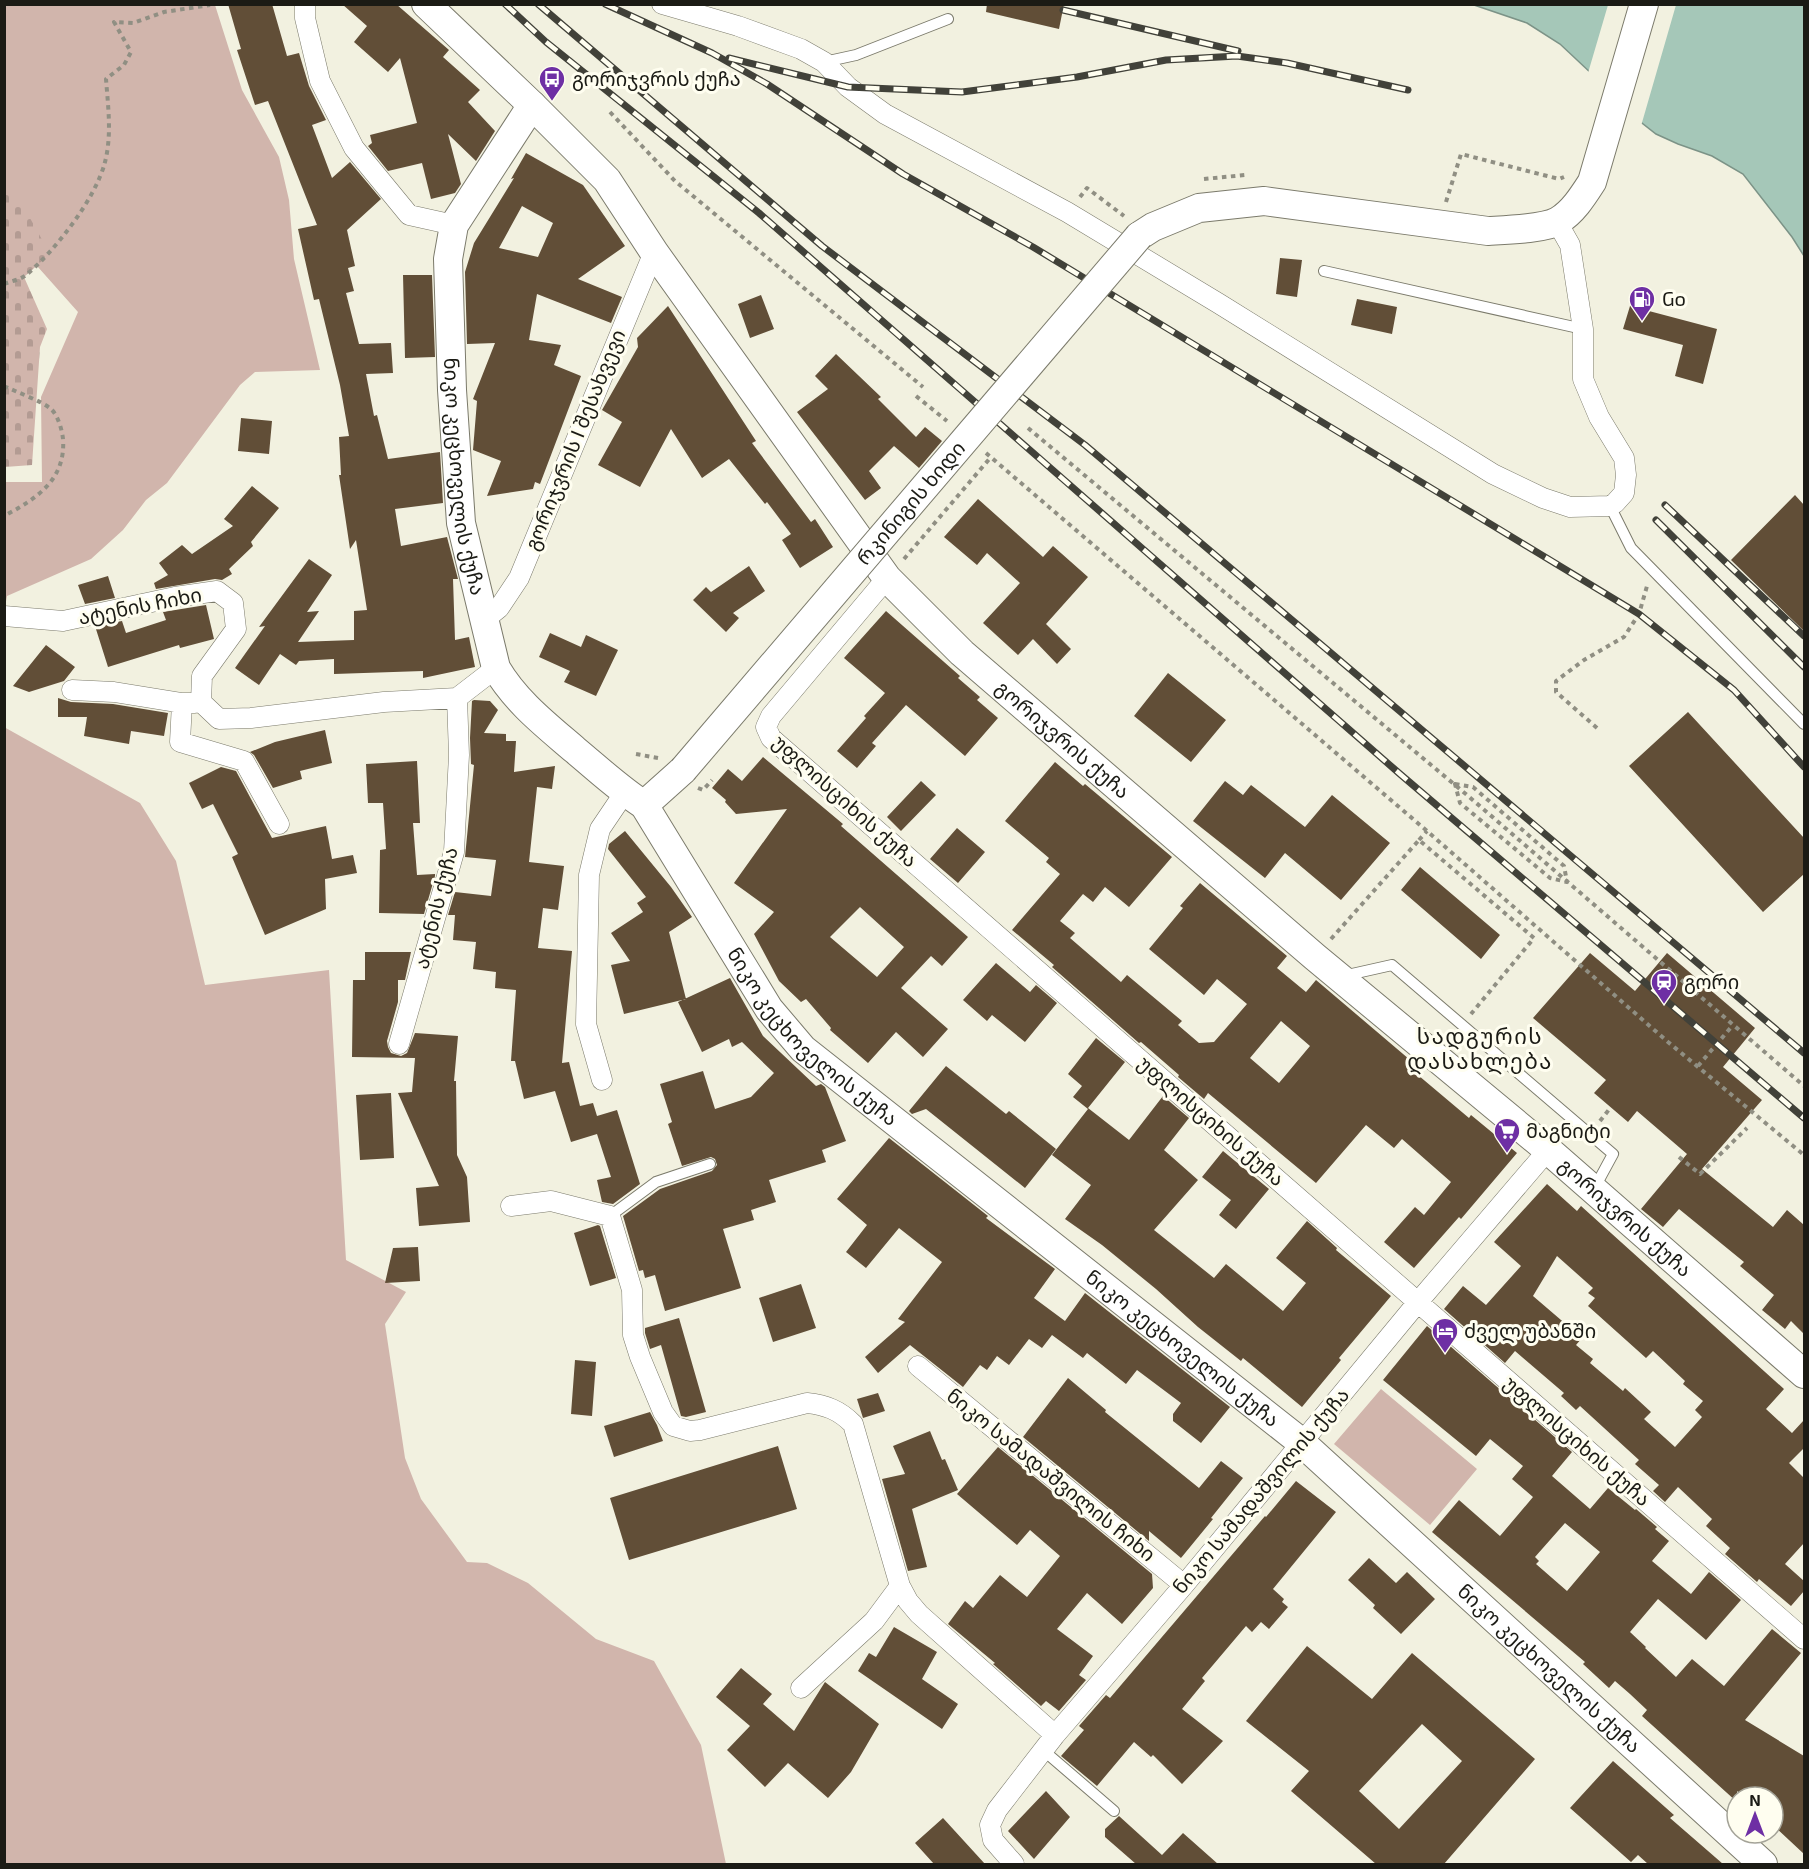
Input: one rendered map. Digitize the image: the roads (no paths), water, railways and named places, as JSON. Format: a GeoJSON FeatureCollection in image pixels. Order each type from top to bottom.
{"type":"FeatureCollection","features":[{"type":"Feature","properties":{"kind":"main road","name":"გორიჯვრის ქუჩა"},"geometry":{"type":"LineString","coordinates":[[426,4],[607,180],[654,252],[962,653],[1315,957],[1548,1149],[1804,1374]]}},
{"type":"Feature","properties":{"kind":"main road"},"geometry":{"type":"LineString","coordinates":[[1557,222],[1580,202],[1581,179],[1644,4]]}},
{"type":"Feature","properties":{"kind":"main road","name":"ნიკო კეცხოველის ქუჩა"},"geometry":{"type":"LineString","coordinates":[[532,105],[454,225],[448,259],[461,523],[496,668],[508,688],[540,720],[634,799],[769,1009],[803,1049],[1301,1442],[1763,1864]]}},
{"type":"Feature","properties":{"kind":"main road","name":"რკინიგის ხიდი"},"geometry":{"type":"LineString","coordinates":[[634,799],[675,764],[1130,226],[1152,227],[1199,207],[1264,201],[1488,231],[1522,229],[1557,222]]}},
{"type":"Feature","properties":{"kind":"street"},"geometry":{"type":"LineString","coordinates":[[305,4],[304,18],[320,81],[354,148],[409,214],[454,225]]}},
{"type":"Feature","properties":{"kind":"street"},"geometry":{"type":"LineString","coordinates":[[662,4],[738,26],[791,45],[824,62],[848,87],[885,114],[1067,212],[1492,474],[1543,498],[1570,507],[1610,506],[1616,503],[1624,493],[1626,475],[1624,458],[1599,417],[1583,379],[1583,329],[1570,245],[1557,222]]}},
{"type":"Feature","properties":{"kind":"street","name":"გორიჯვრის I შესახვევი"},"geometry":{"type":"LineString","coordinates":[[484,620],[499,608],[519,578],[654,252]]}},
{"type":"Feature","properties":{"kind":"street","name":"უფლისციხის ქუჩა"},"geometry":{"type":"LineString","coordinates":[[896,569],[771,716],[766,727],[771,738],[1804,1639]]}},
{"type":"Feature","properties":{"kind":"street","name":"ატენის ჩიხი"},"geometry":{"type":"LineString","coordinates":[[4,616],[63,621],[175,597],[217,591],[233,603],[236,629],[202,676],[180,742],[243,761],[279,824]]}},
{"type":"Feature","properties":{"kind":"street"},"geometry":{"type":"LineString","coordinates":[[72,690],[114,692],[192,703],[219,719],[251,718],[384,702],[457,698],[496,668]]}},
{"type":"Feature","properties":{"kind":"street","name":"ატენის ქუჩა"},"geometry":{"type":"LineString","coordinates":[[399,1044],[454,852],[459,755],[457,698]]}},
{"type":"Feature","properties":{"kind":"street"},"geometry":{"type":"LineString","coordinates":[[602,1080],[586,1024],[589,875],[600,829],[634,799]]}},
{"type":"Feature","properties":{"kind":"street","name":"ნიკო სამადაშვილის ქუჩა"},"geometry":{"type":"LineString","coordinates":[[1014,1864],[993,1840],[990,1825],[997,1810],[1049,1742],[1185,1585],[1301,1442],[1548,1149]]}},
{"type":"Feature","properties":{"kind":"street"},"geometry":{"type":"LineString","coordinates":[[511,1206],[551,1201],[610,1216],[632,1290],[633,1335],[663,1412],[673,1426],[690,1431],[700,1430],[807,1403],[824,1405],[844,1415],[853,1424],[900,1586],[908,1601],[1049,1742]]}},
{"type":"Feature","properties":{"kind":"street","name":"ნიკო სამადაშვილის ჩიხი"},"geometry":{"type":"LineString","coordinates":[[918,1366],[1185,1585]]}},
{"type":"Feature","properties":{"kind":"street"},"geometry":{"type":"LineString","coordinates":[[801,1689],[874,1621],[900,1586]]}},
{"type":"Feature","properties":{"kind":"lane"},"geometry":{"type":"LineString","coordinates":[[824,62],[856,55],[948,19]]}},
{"type":"Feature","properties":{"kind":"lane"},"geometry":{"type":"LineString","coordinates":[[1324,271],[1583,329]]}},
{"type":"Feature","properties":{"kind":"lane"},"geometry":{"type":"LineString","coordinates":[[1610,506],[1631,548],[1804,724]]}},
{"type":"Feature","properties":{"kind":"lane"},"geometry":{"type":"LineString","coordinates":[[1340,977],[1392,965],[1613,1154],[1593,1190]]}},
{"type":"Feature","properties":{"kind":"lane"},"geometry":{"type":"LineString","coordinates":[[610,1216],[656,1182],[710,1164]]}},
{"type":"Feature","properties":{"kind":"lane"},"geometry":{"type":"LineString","coordinates":[[1049,1742],[1114,1811]]}},
{"type":"Feature","properties":{"kind":"railway"},"geometry":{"type":"LineString","coordinates":[[505,4],[546,42],[759,213],[1400,774],[1804,1118]]}},
{"type":"Feature","properties":{"kind":"railway"},"geometry":{"type":"LineString","coordinates":[[538,4],[822,246],[1085,445],[1804,1053]]}},
{"type":"Feature","properties":{"kind":"railway"},"geometry":{"type":"LineString","coordinates":[[605,4],[712,53],[767,84],[903,174],[1033,247],[1639,614],[1734,690],[1804,767]]}},
{"type":"Feature","properties":{"kind":"railway"},"geometry":{"type":"LineString","coordinates":[[1063,10],[1238,51]]}},
{"type":"Feature","properties":{"kind":"railway"},"geometry":{"type":"LineString","coordinates":[[729,58],[848,87],[962,92],[1077,77],[1166,60],[1237,56],[1287,63],[1408,90]]}},
{"type":"Feature","properties":{"kind":"railway"},"geometry":{"type":"LineString","coordinates":[[1665,505],[1804,636]]}},
{"type":"Feature","properties":{"kind":"railway"},"geometry":{"type":"LineString","coordinates":[[1656,520],[1804,667]]}},
{"type":"Feature","properties":{"kind":"place","name":"გორიჯვრის ქუჩა"},"geometry":{"type":"Point","coordinates":[552,102]}},
{"type":"Feature","properties":{"kind":"place","name":"Go"},"geometry":{"type":"Point","coordinates":[1642,322]}},
{"type":"Feature","properties":{"kind":"place","name":"გორი"},"geometry":{"type":"Point","coordinates":[1664,1005]}},
{"type":"Feature","properties":{"kind":"place","name":"მაგნიტი"},"geometry":{"type":"Point","coordinates":[1507,1154]}},
{"type":"Feature","properties":{"kind":"place","name":"ძველ უბანში"},"geometry":{"type":"Point","coordinates":[1445,1354]}},
{"type":"Feature","properties":{"kind":"district","name":"სადგურის დასახლება"},"geometry":{"type":"Point","coordinates":[1480,1048]}}]}
